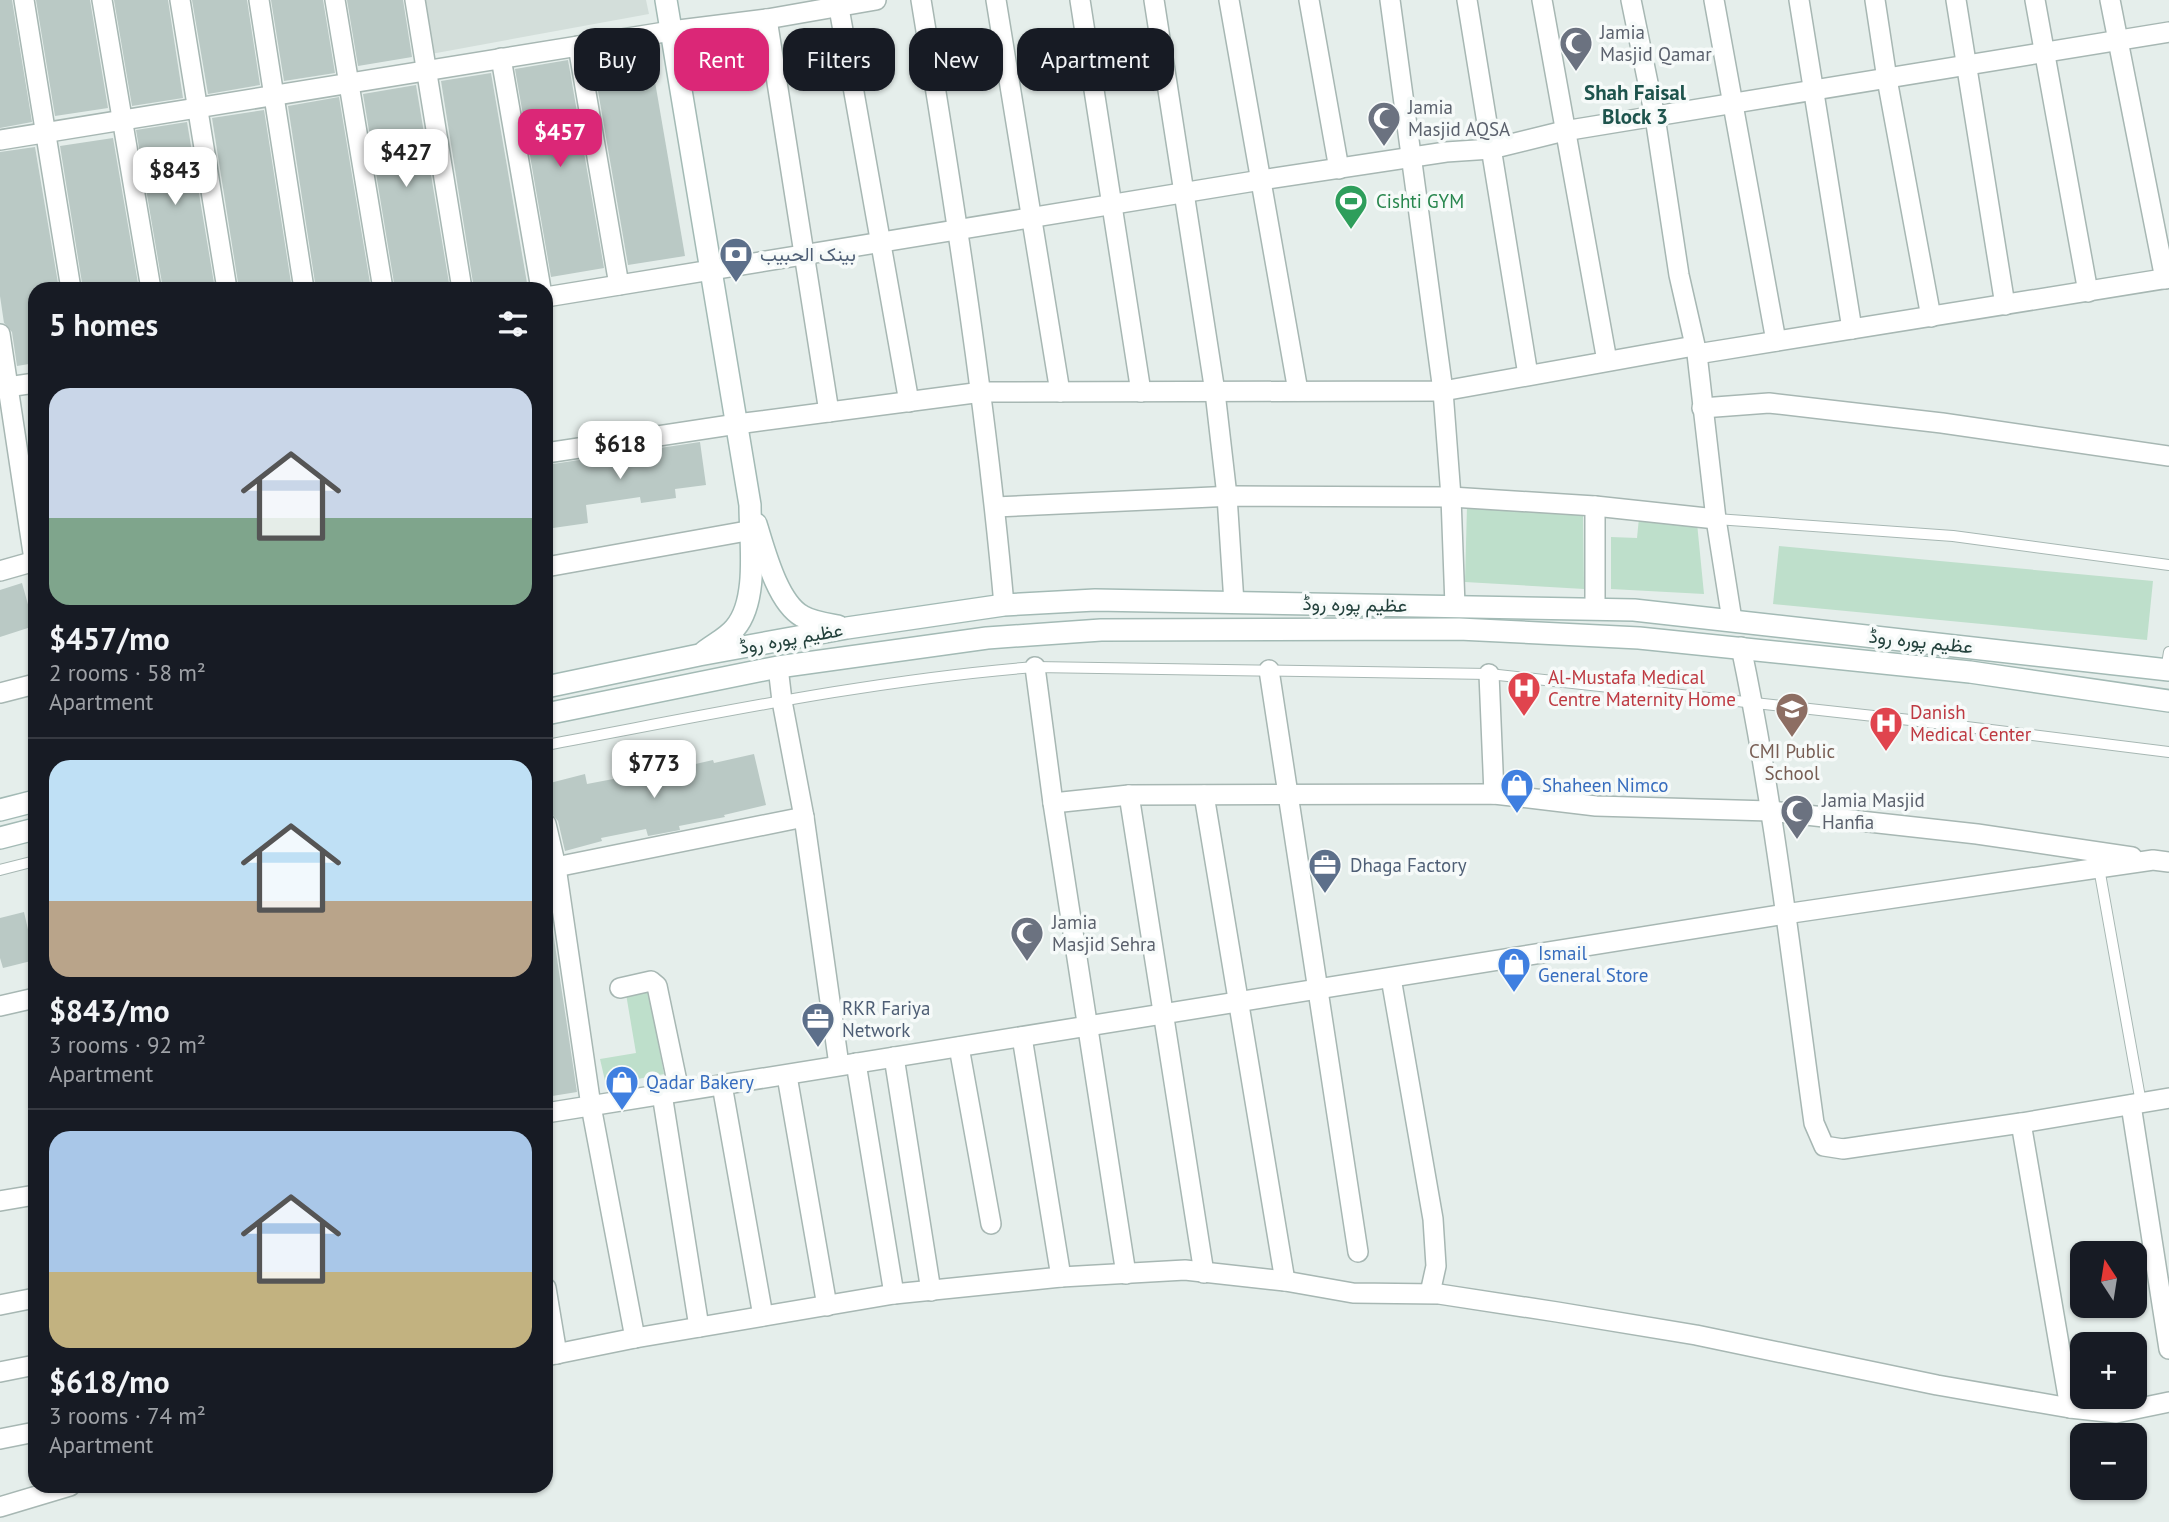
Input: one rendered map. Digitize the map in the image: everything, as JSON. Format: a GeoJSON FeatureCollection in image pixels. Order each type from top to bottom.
{"type":"FeatureCollection","features":[{"type":"Feature","properties":{"kind":"main road"},"geometry":{"type":"LineString","coordinates":[[666,0],[754,530],[747,610],[734,630],[699,655]]}},
{"type":"Feature","properties":{"kind":"main road"},"geometry":{"type":"LineString","coordinates":[[754,530],[788,603],[801,615],[847,628]]}},
{"type":"Feature","properties":{"kind":"main road","name":"عظیم پورہ روڈ"},"geometry":{"type":"LineString","coordinates":[[553,686],[847,628],[1004,605],[1095,600],[1634,610],[1976,648],[2168,664]]}},
{"type":"Feature","properties":{"kind":"main road","name":"عظیم پورہ روڈ"},"geometry":{"type":"LineString","coordinates":[[553,713],[778,667],[986,638],[1101,630],[1459,629],[1639,638],[1970,673],[2169,701]]}},
{"type":"Feature","properties":{"kind":"main road"},"geometry":{"type":"LineString","coordinates":[[1970,673],[1976,648]]}},
{"type":"Feature","properties":{"kind":"main road"},"geometry":{"type":"LineString","coordinates":[[0,810],[28,803]]}},
{"type":"Feature","properties":{"kind":"main road"},"geometry":{"type":"LineString","coordinates":[[0,838],[28,831]]}},
{"type":"Feature","properties":{"kind":"street"},"geometry":{"type":"LineString","coordinates":[[24,0],[70,282]]}},
{"type":"Feature","properties":{"kind":"street"},"geometry":{"type":"LineString","coordinates":[[102,0],[150,282]]}},
{"type":"Feature","properties":{"kind":"street"},"geometry":{"type":"LineString","coordinates":[[180,0],[226,282]]}},
{"type":"Feature","properties":{"kind":"street"},"geometry":{"type":"LineString","coordinates":[[258,0],[303,282]]}},
{"type":"Feature","properties":{"kind":"street"},"geometry":{"type":"LineString","coordinates":[[335,0],[382,282]]}},
{"type":"Feature","properties":{"kind":"street"},"geometry":{"type":"LineString","coordinates":[[415,0],[461,282]]}},
{"type":"Feature","properties":{"kind":"street"},"geometry":{"type":"LineString","coordinates":[[660,32],[768,19],[794,7],[839,8],[876,0]]}},
{"type":"Feature","properties":{"kind":"street"},"geometry":{"type":"LineString","coordinates":[[921,0],[959,230],[982,392],[1004,605]]}},
{"type":"Feature","properties":{"kind":"street"},"geometry":{"type":"LineString","coordinates":[[996,0],[1060,392]]}},
{"type":"Feature","properties":{"kind":"street"},"geometry":{"type":"LineString","coordinates":[[1080,0],[1141,392]]}},
{"type":"Feature","properties":{"kind":"street"},"geometry":{"type":"LineString","coordinates":[[1154,0],[1215,392],[1227,496],[1234,603]]}},
{"type":"Feature","properties":{"kind":"street"},"geometry":{"type":"LineString","coordinates":[[1229,0],[1298,391]]}},
{"type":"Feature","properties":{"kind":"street"},"geometry":{"type":"LineString","coordinates":[[1308,0],[1339,169]]}},
{"type":"Feature","properties":{"kind":"street"},"geometry":{"type":"LineString","coordinates":[[1390,0],[1443,391],[1455,606]]}},
{"type":"Feature","properties":{"kind":"street"},"geometry":{"type":"LineString","coordinates":[[1467,0],[1528,375]]}},
{"type":"Feature","properties":{"kind":"street"},"geometry":{"type":"LineString","coordinates":[[1542,0],[1607,361]]}},
{"type":"Feature","properties":{"kind":"street"},"geometry":{"type":"LineString","coordinates":[[1631,0],[1655,117],[1679,275],[1696,350],[1716,519],[1732,620]]}},
{"type":"Feature","properties":{"kind":"street"},"geometry":{"type":"LineString","coordinates":[[1714,0],[1776,341]]}},
{"type":"Feature","properties":{"kind":"street"},"geometry":{"type":"LineString","coordinates":[[1800,0],[1853,329]]}},
{"type":"Feature","properties":{"kind":"street"},"geometry":{"type":"LineString","coordinates":[[1875,0],[1931,317]]}},
{"type":"Feature","properties":{"kind":"street"},"geometry":{"type":"LineString","coordinates":[[1956,0],[2006,304]]}},
{"type":"Feature","properties":{"kind":"street"},"geometry":{"type":"LineString","coordinates":[[2035,0],[2088,292]]}},
{"type":"Feature","properties":{"kind":"street"},"geometry":{"type":"LineString","coordinates":[[553,452],[737,424],[982,392],[1443,391],[1607,361],[1776,341],[2167,279],[2110,0]]}},
{"type":"Feature","properties":{"kind":"street"},"geometry":{"type":"LineString","coordinates":[[839,8],[909,402]]}},
{"type":"Feature","properties":{"kind":"street"},"geometry":{"type":"LineString","coordinates":[[768,19],[829,412]]}},
{"type":"Feature","properties":{"kind":"street"},"geometry":{"type":"LineString","coordinates":[[553,296],[1261,180],[1446,152],[1491,149],[1564,131],[2169,32]]}},
{"type":"Feature","properties":{"kind":"street"},"geometry":{"type":"LineString","coordinates":[[0,140],[574,47]]}},
{"type":"Feature","properties":{"kind":"street"},"geometry":{"type":"LineString","coordinates":[[501,58],[540,282]]}},
{"type":"Feature","properties":{"kind":"street"},"geometry":{"type":"LineString","coordinates":[[586,91],[619,285]]}},
{"type":"Feature","properties":{"kind":"street"},"geometry":{"type":"LineString","coordinates":[[0,334],[5,388],[28,522]]}},
{"type":"Feature","properties":{"kind":"street"},"geometry":{"type":"LineString","coordinates":[[5,388],[28,384]]}},
{"type":"Feature","properties":{"kind":"street"},"geometry":{"type":"LineString","coordinates":[[1702,408],[1769,403],[1942,423],[2169,456]]}},
{"type":"Feature","properties":{"kind":"street"},"geometry":{"type":"LineString","coordinates":[[995,507],[1227,496],[1451,497],[1595,506],[1716,519]]}},
{"type":"Feature","properties":{"kind":"street"},"geometry":{"type":"LineString","coordinates":[[1595,506],[1595,609]]}},
{"type":"Feature","properties":{"kind":"street"},"geometry":{"type":"LineString","coordinates":[[553,566],[754,530]]}},
{"type":"Feature","properties":{"kind":"street"},"geometry":{"type":"LineString","coordinates":[[0,572],[28,565]]}},
{"type":"Feature","properties":{"kind":"street"},"geometry":{"type":"LineString","coordinates":[[1741,648],[1753,703],[1770,811],[1814,1124],[1824,1146],[1843,1149],[2169,1098]]}},
{"type":"Feature","properties":{"kind":"street"},"geometry":{"type":"LineString","coordinates":[[778,667],[848,1064],[894,1294]]}},
{"type":"Feature","properties":{"kind":"street"},"geometry":{"type":"LineString","coordinates":[[1035,667],[1053,803],[1126,1274]]}},
{"type":"Feature","properties":{"kind":"street"},"geometry":{"type":"LineString","coordinates":[[1269,670],[1359,1251]]}},
{"type":"Feature","properties":{"kind":"street"},"geometry":{"type":"LineString","coordinates":[[1489,674],[1494,794]]}},
{"type":"Feature","properties":{"kind":"street"},"geometry":{"type":"LineString","coordinates":[[0,693],[28,686]]}},
{"type":"Feature","properties":{"kind":"street"},"geometry":{"type":"LineString","coordinates":[[1053,803],[1129,795],[1494,794],[1596,806],[1770,811],[1977,834],[2161,861]]}},
{"type":"Feature","properties":{"kind":"street"},"geometry":{"type":"LineString","coordinates":[[1129,795],[1204,1272]]}},
{"type":"Feature","properties":{"kind":"street"},"geometry":{"type":"LineString","coordinates":[[1204,795],[1285,1281]]}},
{"type":"Feature","properties":{"kind":"street"},"geometry":{"type":"LineString","coordinates":[[553,868],[804,817]]}},
{"type":"Feature","properties":{"kind":"street"},"geometry":{"type":"LineString","coordinates":[[553,1112],[1785,915],[2161,861]]}},
{"type":"Feature","properties":{"kind":"street"},"geometry":{"type":"LineString","coordinates":[[554,915],[635,1338]]}},
{"type":"Feature","properties":{"kind":"street"},"geometry":{"type":"LineString","coordinates":[[1391,978],[1433,1219],[1436,1266],[1430,1293]]}},
{"type":"Feature","properties":{"kind":"street"},"geometry":{"type":"LineString","coordinates":[[621,988],[651,981],[657,986],[699,1327]]}},
{"type":"Feature","properties":{"kind":"street"},"geometry":{"type":"LineString","coordinates":[[0,1006],[28,1000]]}},
{"type":"Feature","properties":{"kind":"street"},"geometry":{"type":"LineString","coordinates":[[1022,1037],[1061,1278]]}},
{"type":"Feature","properties":{"kind":"street"},"geometry":{"type":"LineString","coordinates":[[959,1047],[991,1224]]}},
{"type":"Feature","properties":{"kind":"street"},"geometry":{"type":"LineString","coordinates":[[894,1057],[931,1291]]}},
{"type":"Feature","properties":{"kind":"street"},"geometry":{"type":"LineString","coordinates":[[787,1076],[827,1306]]}},
{"type":"Feature","properties":{"kind":"street"},"geometry":{"type":"LineString","coordinates":[[722,1085],[763,1315]]}},
{"type":"Feature","properties":{"kind":"street"},"geometry":{"type":"LineString","coordinates":[[2136,1104],[2169,1349]]}},
{"type":"Feature","properties":{"kind":"street"},"geometry":{"type":"LineString","coordinates":[[553,1355],[763,1315],[894,1294],[1061,1278],[1185,1270],[1285,1281],[1353,1293],[1430,1293],[1696,1335],[1937,1385],[2070,1408],[2021,1123]]}},
{"type":"Feature","properties":{"kind":"street"},"geometry":{"type":"LineString","coordinates":[[0,1201],[28,1196]]}},
{"type":"Feature","properties":{"kind":"street"},"geometry":{"type":"LineString","coordinates":[[0,1305],[28,1299]]}},
{"type":"Feature","properties":{"kind":"street"},"geometry":{"type":"LineString","coordinates":[[0,1372],[28,1366]]}},
{"type":"Feature","properties":{"kind":"street"},"geometry":{"type":"LineString","coordinates":[[2147,1407],[2169,1402]]}},
{"type":"Feature","properties":{"kind":"street"},"geometry":{"type":"LineString","coordinates":[[2079,1409],[2116,1413],[2135,1409]]}},
{"type":"Feature","properties":{"kind":"street"},"geometry":{"type":"LineString","coordinates":[[0,1439],[28,1433]]}},
{"type":"Feature","properties":{"kind":"street"},"geometry":{"type":"LineString","coordinates":[[0,1507],[47,1493]]}},
{"type":"Feature","properties":{"kind":"lane"},"geometry":{"type":"LineString","coordinates":[[1716,519],[1953,536],[2169,565]]}},
{"type":"Feature","properties":{"kind":"lane"},"geometry":{"type":"LineString","coordinates":[[553,744],[782,701],[967,673],[1035,667],[1489,674],[2169,752]]}},
{"type":"Feature","properties":{"kind":"lane"},"geometry":{"type":"LineString","coordinates":[[0,870],[28,863]]}},
{"type":"Feature","properties":{"kind":"lane"},"geometry":{"type":"LineString","coordinates":[[2099,868],[2136,1104]]}},
{"type":"Feature","properties":{"kind":"shaded area"},"geometry":{"type":"Polygon","coordinates":[[[422,0],[646,0],[649,14],[431,54],[422,0]]]}},
{"type":"Feature","properties":{"kind":"green space"},"geometry":{"type":"Polygon","coordinates":[[[1467,506],[1583,511],[1584,589],[1465,582],[1467,506]]]}},
{"type":"Feature","properties":{"kind":"green space"},"geometry":{"type":"Polygon","coordinates":[[[1639,518],[1697,523],[1704,594],[1611,589],[1611,537],[1637,538],[1639,518]]]}},
{"type":"Feature","properties":{"kind":"green space"},"geometry":{"type":"Polygon","coordinates":[[[1779,546],[2153,581],[2147,640],[1773,604],[1779,546]]]}},
{"type":"Feature","properties":{"kind":"green space"},"geometry":{"type":"Polygon","coordinates":[[[648,989],[664,1074],[606,1085],[600,1059],[636,1053],[626,994],[648,989]]]}},
{"type":"Feature","properties":{"kind":"building"},"geometry":{"type":"Polygon","coordinates":[[[0,0],[12,0],[32,122],[0,128],[0,0]]]}},
{"type":"Feature","properties":{"kind":"building"},"geometry":{"type":"Polygon","coordinates":[[[36,0],[90,0],[108,108],[55,116],[36,0]]]}},
{"type":"Feature","properties":{"kind":"building"},"geometry":{"type":"Polygon","coordinates":[[[114,0],[168,0],[183,98],[132,106],[114,0]]]}},
{"type":"Feature","properties":{"kind":"building"},"geometry":{"type":"Polygon","coordinates":[[[192,0],[247,0],[260,85],[208,94],[192,0]]]}},
{"type":"Feature","properties":{"kind":"building"},"geometry":{"type":"Polygon","coordinates":[[[271,0],[323,0],[335,73],[284,81],[271,0]]]}},
{"type":"Feature","properties":{"kind":"building"},"geometry":{"type":"Polygon","coordinates":[[[347,0],[403,0],[412,57],[358,66],[347,0]]]}},
{"type":"Feature","properties":{"kind":"building"},"geometry":{"type":"Polygon","coordinates":[[[568,60],[604,268],[551,277],[515,69],[568,60]]]}},
{"type":"Feature","properties":{"kind":"building"},"geometry":{"type":"Polygon","coordinates":[[[491,73],[527,282],[473,282],[441,81],[491,73]]]}},
{"type":"Feature","properties":{"kind":"building"},"geometry":{"type":"Polygon","coordinates":[[[416,85],[449,282],[394,282],[363,94],[416,85]]]}},
{"type":"Feature","properties":{"kind":"building"},"geometry":{"type":"Polygon","coordinates":[[[598,91],[657,91],[685,256],[628,265],[598,91]]]}},
{"type":"Feature","properties":{"kind":"building"},"geometry":{"type":"Polygon","coordinates":[[[339,97],[370,282],[315,282],[288,106],[339,97]]]}},
{"type":"Feature","properties":{"kind":"building"},"geometry":{"type":"Polygon","coordinates":[[[264,110],[291,282],[238,282],[212,118],[264,110]]]}},
{"type":"Feature","properties":{"kind":"building"},"geometry":{"type":"Polygon","coordinates":[[[187,122],[214,282],[162,282],[136,130],[187,122]]]}},
{"type":"Feature","properties":{"kind":"building"},"geometry":{"type":"Polygon","coordinates":[[[113,138],[138,282],[82,282],[60,146],[113,138]]]}},
{"type":"Feature","properties":{"kind":"building"},"geometry":{"type":"Polygon","coordinates":[[[35,147],[58,282],[28,282],[28,364],[17,366],[12,332],[4,323],[0,296],[0,152],[35,147]]]}},
{"type":"Feature","properties":{"kind":"building"},"geometry":{"type":"Polygon","coordinates":[[[700,442],[706,485],[675,489],[676,498],[641,503],[640,497],[586,505],[588,523],[553,528],[553,464],[700,442]]]}},
{"type":"Feature","properties":{"kind":"building"},"geometry":{"type":"Polygon","coordinates":[[[22,583],[28,604],[28,628],[0,637],[0,590],[22,583]]]}},
{"type":"Feature","properties":{"kind":"building"},"geometry":{"type":"Polygon","coordinates":[[[754,754],[766,805],[679,826],[680,830],[648,836],[646,829],[601,838],[602,841],[565,851],[558,821],[553,815],[553,782],[585,774],[587,784],[629,776],[630,779],[713,760],[714,763],[754,754]]]}},
{"type":"Feature","properties":{"kind":"building"},"geometry":{"type":"Polygon","coordinates":[[[24,912],[28,929],[28,962],[3,968],[0,958],[0,918],[24,912]]]}},
{"type":"Feature","properties":{"kind":"building"},"geometry":{"type":"Polygon","coordinates":[[[553,932],[577,1092],[553,1096],[553,932]]]}},
{"type":"Feature","properties":{"kind":"place","name":"Jamia Masjid Qamar"},"geometry":{"type":"Point","coordinates":[1576,73]}},
{"type":"Feature","properties":{"kind":"place","name":"Jamia Masjid AQSA"},"geometry":{"type":"Point","coordinates":[1384,148]}},
{"type":"Feature","properties":{"kind":"place","name":"Cishti GYM"},"geometry":{"type":"Point","coordinates":[1351,231]}},
{"type":"Feature","properties":{"kind":"place","name":"بينک الحبيب"},"geometry":{"type":"Point","coordinates":[736,284]}},
{"type":"Feature","properties":{"kind":"place","name":"Al-Mustafa Medical Centre Maternity Home"},"geometry":{"type":"Point","coordinates":[1524,718]}},
{"type":"Feature","properties":{"kind":"place","name":"CMI Public School"},"geometry":{"type":"Point","coordinates":[1792,739]}},
{"type":"Feature","properties":{"kind":"place","name":"Danish Medical Center"},"geometry":{"type":"Point","coordinates":[1886,753]}},
{"type":"Feature","properties":{"kind":"place","name":"Shaheen Nimco"},"geometry":{"type":"Point","coordinates":[1517,815]}},
{"type":"Feature","properties":{"kind":"place","name":"Jamia Masjid Hanfia"},"geometry":{"type":"Point","coordinates":[1797,841]}},
{"type":"Feature","properties":{"kind":"place","name":"Dhaga Factory"},"geometry":{"type":"Point","coordinates":[1325,895]}},
{"type":"Feature","properties":{"kind":"place","name":"Jamia Masjid Sehra"},"geometry":{"type":"Point","coordinates":[1027,963]}},
{"type":"Feature","properties":{"kind":"place","name":"Ismail General Store"},"geometry":{"type":"Point","coordinates":[1514,994]}},
{"type":"Feature","properties":{"kind":"place","name":"RKR Fariya Network"},"geometry":{"type":"Point","coordinates":[818,1049]}},
{"type":"Feature","properties":{"kind":"place","name":"Qadar Bakery"},"geometry":{"type":"Point","coordinates":[622,1112]}},
{"type":"Feature","properties":{"kind":"district","name":"Shah Faisal Block 3"},"geometry":{"type":"Point","coordinates":[1635,104]}}]}
